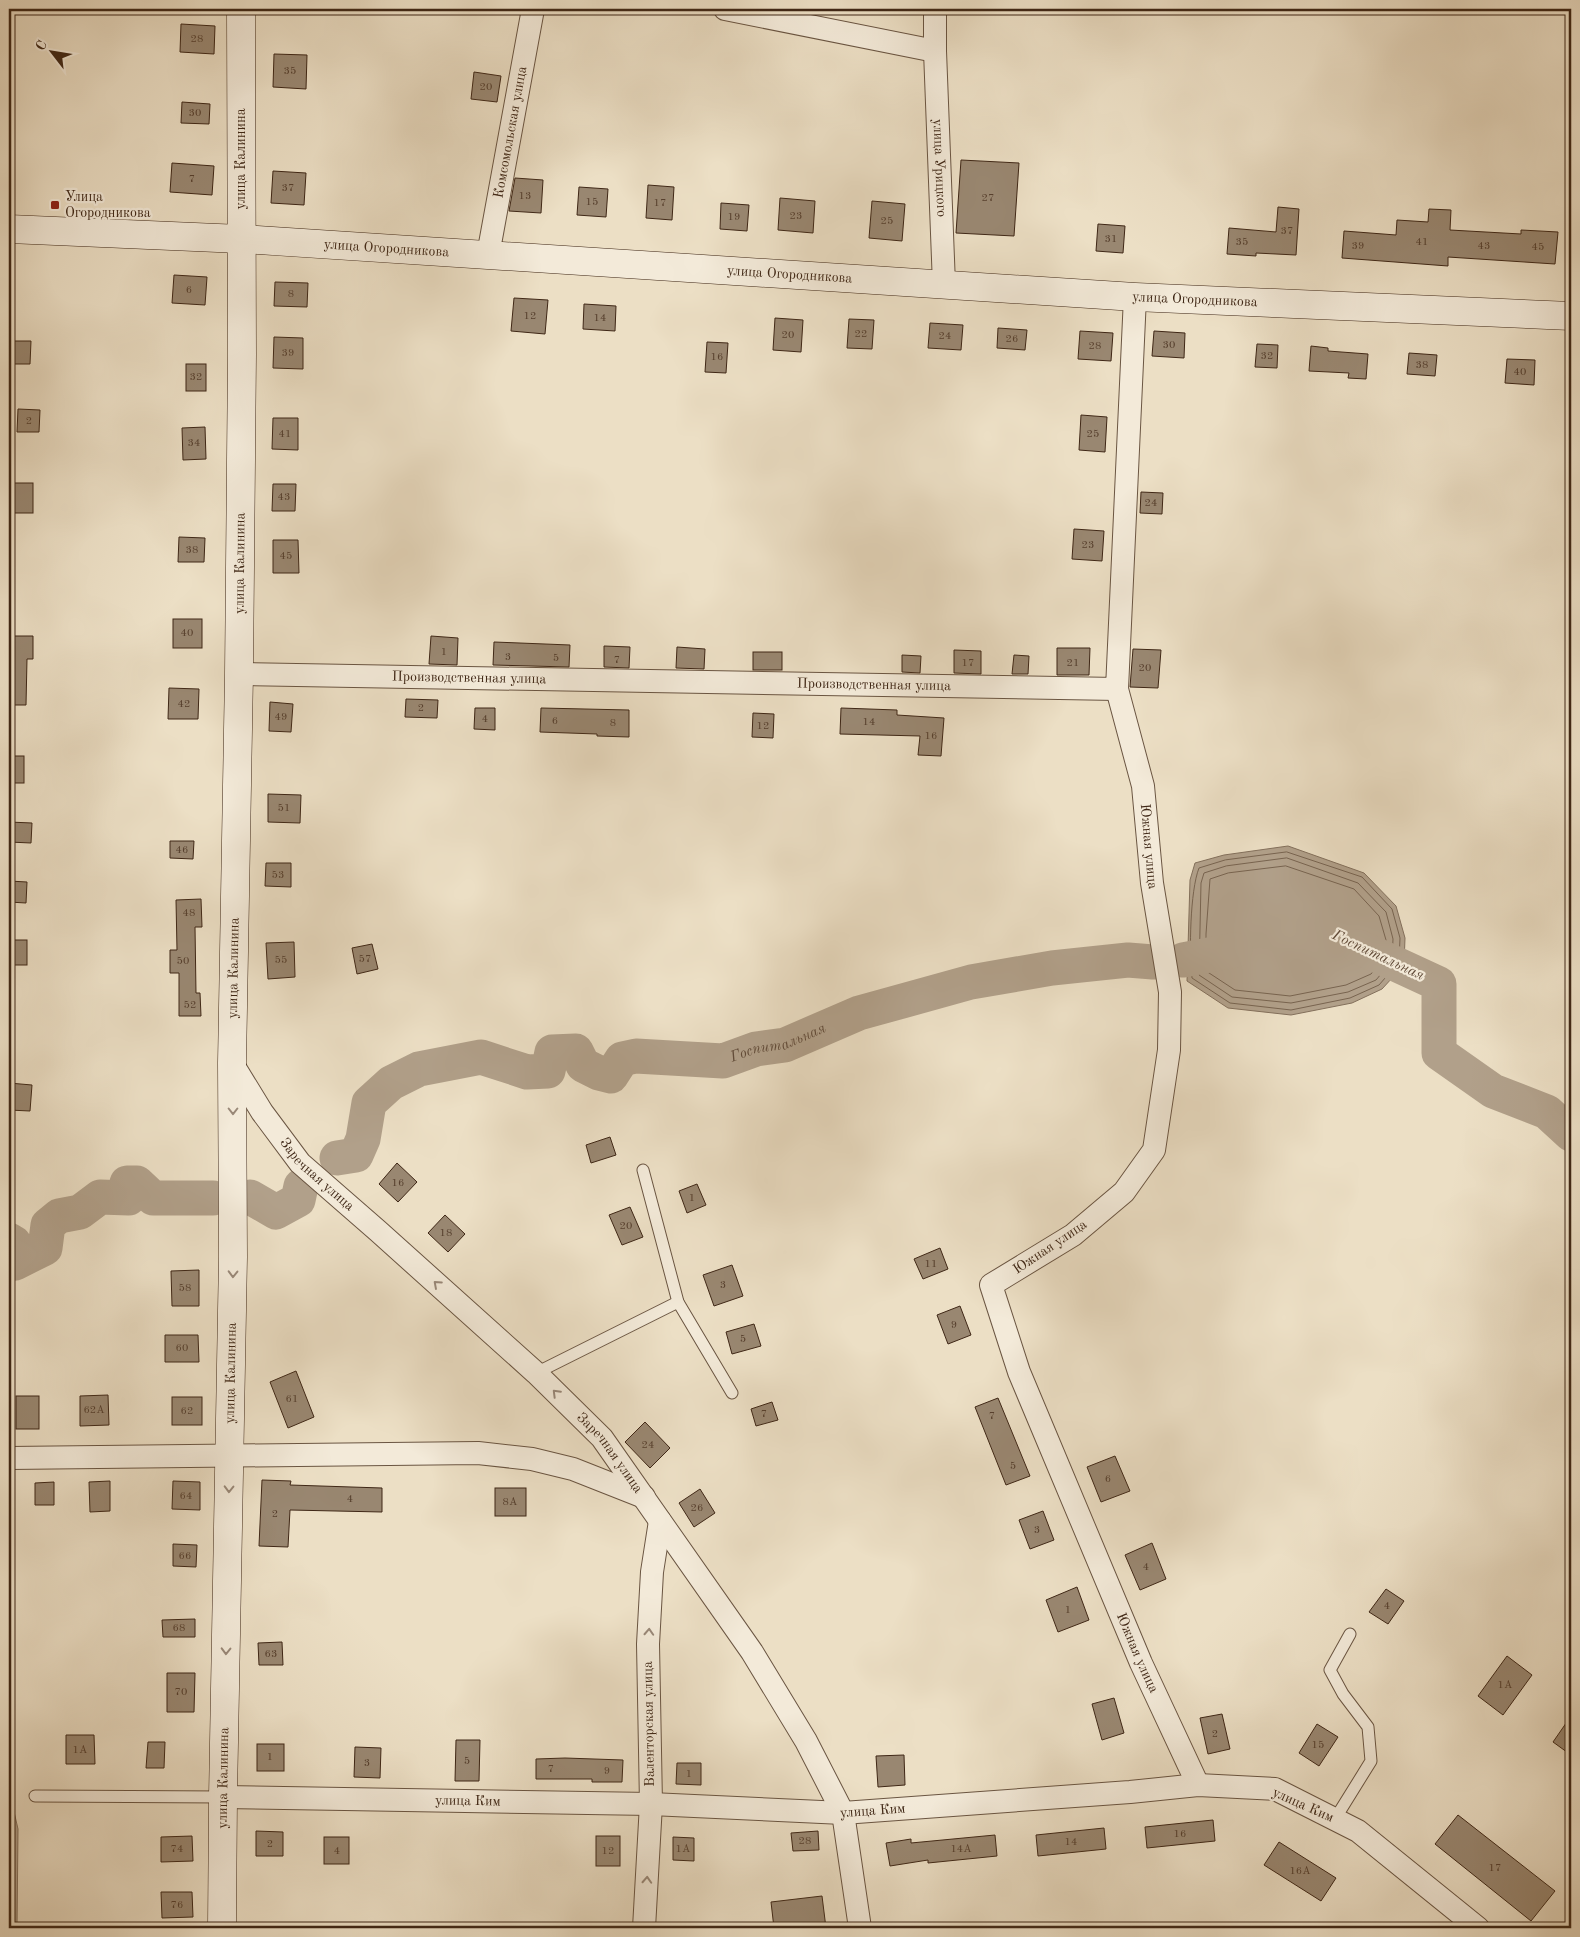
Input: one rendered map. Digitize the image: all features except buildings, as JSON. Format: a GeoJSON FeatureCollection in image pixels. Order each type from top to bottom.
{"type":"FeatureCollection","features":[{"type":"Feature","properties":{"kind":"street","name":"улица Калинина"},"geometry":{"type":"LineString","coordinates":[[222,1928],[233,1257],[232,1063],[239,674],[241,9]]}},
{"type":"Feature","properties":{"kind":"street","name":"Комсомольская улица"},"geometry":{"type":"LineString","coordinates":[[488,255],[533,9]]}},
{"type":"Feature","properties":{"kind":"street"},"geometry":{"type":"LineString","coordinates":[[725,9],[935,52]]}},
{"type":"Feature","properties":{"kind":"street","name":"улица Урицкого"},"geometry":{"type":"LineString","coordinates":[[935,9],[944,285]]}},
{"type":"Feature","properties":{"kind":"street","name":"улица Огородникова"},"geometry":{"type":"LineString","coordinates":[[9,229],[241,239],[1135,297],[1571,316]]}},
{"type":"Feature","properties":{"kind":"street"},"geometry":{"type":"LineString","coordinates":[[1117,689],[1135,297]]}},
{"type":"Feature","properties":{"kind":"street","name":"Производственная улица"},"geometry":{"type":"LineString","coordinates":[[239,674],[1117,689]]}},
{"type":"Feature","properties":{"kind":"street","name":"Южная улица"},"geometry":{"type":"LineString","coordinates":[[1117,689],[1142,786],[1152,883],[1170,992],[1169,1050],[1154,1150],[1124,1192],[1073,1235],[992,1285],[1022,1381],[1141,1663],[1198,1785]]}},
{"type":"Feature","properties":{"kind":"street","name":"Заречная улица"},"geometry":{"type":"LineString","coordinates":[[232,1063],[262,1112],[300,1163],[536,1373],[602,1438],[752,1652],[806,1741],[843,1813],[860,1928]]}},
{"type":"Feature","properties":{"kind":"street"},"geometry":{"type":"LineString","coordinates":[[9,1458],[478,1453],[532,1459],[573,1469],[644,1497]]}},
{"type":"Feature","properties":{"kind":"street","name":"Валенторская улица"},"geometry":{"type":"LineString","coordinates":[[644,1928],[651,1804],[648,1644],[652,1572],[660,1521]]}},
{"type":"Feature","properties":{"kind":"street","name":"улица Ким"},"geometry":{"type":"LineString","coordinates":[[223,1797],[651,1804],[843,1813],[1121,1793],[1198,1785],[1275,1789],[1358,1831],[1478,1928]]}},
{"type":"Feature","properties":{"kind":"lane"},"geometry":{"type":"LineString","coordinates":[[643,1170],[678,1302],[732,1393]]}},
{"type":"Feature","properties":{"kind":"lane"},"geometry":{"type":"LineString","coordinates":[[536,1373],[678,1302]]}},
{"type":"Feature","properties":{"kind":"lane"},"geometry":{"type":"LineString","coordinates":[[1335,1819],[1371,1761],[1368,1727],[1343,1694],[1330,1670],[1350,1634]]}},
{"type":"Feature","properties":{"kind":"lane"},"geometry":{"type":"LineString","coordinates":[[35,1796],[223,1797]]}},
{"type":"Feature","properties":{"kind":"water"},"geometry":{"type":"Polygon","coordinates":[[[1288,846],[1364,873],[1396,906],[1405,938],[1404,965],[1382,989],[1352,1003],[1291,1015],[1228,1008],[1187,981],[1190,880],[1195,863],[1224,855],[1288,846]]]}},
{"type":"Feature","properties":{"kind":"water"},"geometry":{"type":"Polygon","coordinates":[[[9,1790],[18,1829],[17,1928],[9,1928],[9,1790]]]}},
{"type":"Feature","properties":{"kind":"waterway","name":"Госпитальная"},"geometry":{"type":"LineString","coordinates":[[1359,947],[1439,984],[1439,1053],[1493,1091],[1547,1112],[1571,1134]]}},
{"type":"Feature","properties":{"kind":"waterway","name":"Госпитальная"},"geometry":{"type":"LineString","coordinates":[[1183,960],[1235,950]]}},
{"type":"Feature","properties":{"kind":"waterway","name":"Госпитальная"},"geometry":{"type":"LineString","coordinates":[[337,1158],[356,1155],[363,1139],[369,1103],[391,1083],[419,1069],[481,1057],[527,1072],[548,1071],[552,1052],[576,1051],[583,1065],[599,1073],[611,1076],[622,1059],[636,1056],[723,1061],[756,1049],[785,1045],[859,1013],[971,982],[1052,968],[1128,960],[1153,962]]}},
{"type":"Feature","properties":{"kind":"waterway","name":"Госпитальная"},"geometry":{"type":"LineString","coordinates":[[9,1240],[14,1243],[10,1260],[15,1263],[45,1248],[48,1225],[59,1216],[80,1212],[100,1197],[129,1198],[127,1183],[137,1183],[153,1198],[213,1198]]}},
{"type":"Feature","properties":{"kind":"waterway","name":"Госпитальная"},"geometry":{"type":"LineString","coordinates":[[250,1197],[276,1212],[298,1200],[301,1186]]}},
{"type":"Feature","properties":{"kind":"place","name":"Улица Огородникова"},"geometry":{"type":"Point","coordinates":[55,205]}}]}
